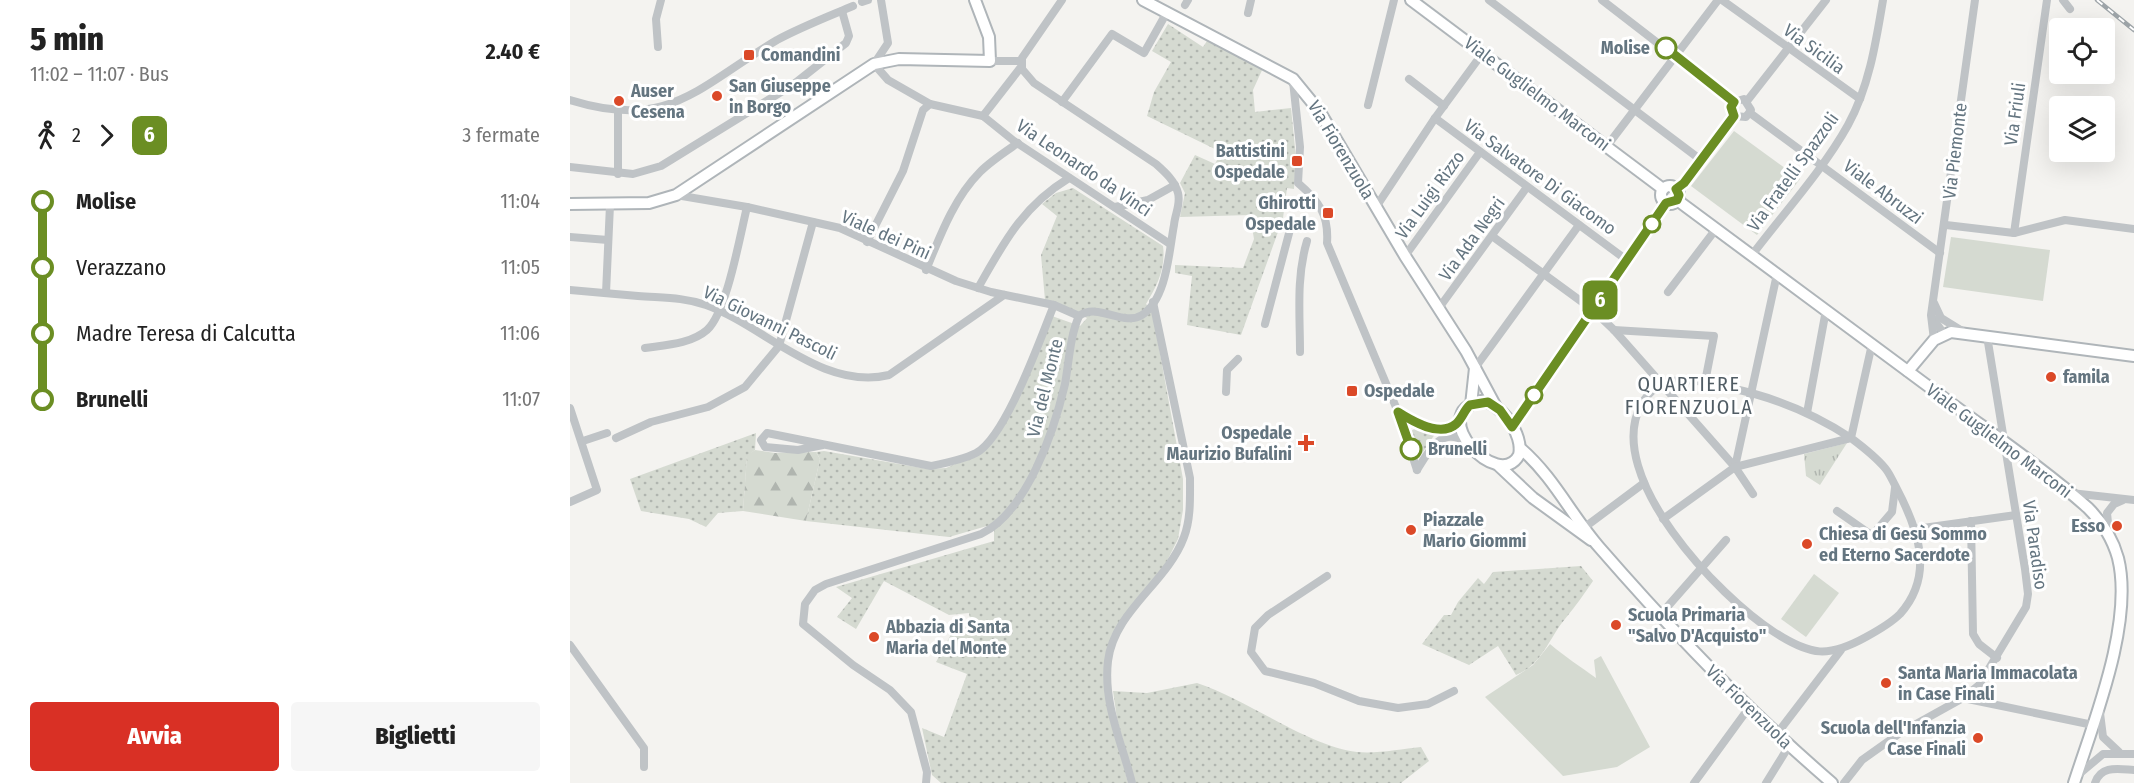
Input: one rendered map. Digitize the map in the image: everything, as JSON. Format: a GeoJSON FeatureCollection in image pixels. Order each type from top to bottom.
{"type":"FeatureCollection","features":[{"type":"Feature","properties":{"kind":"street"},"geometry":{"type":"LineString","coordinates":[[658,47],[656,19],[661,0]]}},
{"type":"Feature","properties":{"kind":"street"},"geometry":{"type":"LineString","coordinates":[[881,0],[888,43],[892,55],[899,58]]}},
{"type":"Feature","properties":{"kind":"street"},"geometry":{"type":"LineString","coordinates":[[975,0],[989,37],[990,61]]}},
{"type":"Feature","properties":{"kind":"street"},"geometry":{"type":"LineString","coordinates":[[874,64],[888,80],[930,104],[983,116],[1021,64],[1062,0]]}},
{"type":"Feature","properties":{"kind":"street","name":"Via Fiorenzuola"},"geometry":{"type":"LineString","coordinates":[[1143,0],[1293,79],[1320,112],[1405,256],[1475,368],[1495,405]]}},
{"type":"Feature","properties":{"kind":"street"},"geometry":{"type":"LineString","coordinates":[[1248,13],[1251,0]]}},
{"type":"Feature","properties":{"kind":"street"},"geometry":{"type":"LineString","coordinates":[[1368,105],[1394,0]]}},
{"type":"Feature","properties":{"kind":"street"},"geometry":{"type":"LineString","coordinates":[[1489,0],[1701,160]]}},
{"type":"Feature","properties":{"kind":"street"},"geometry":{"type":"LineString","coordinates":[[1602,0],[1614,4],[1734,102]]}},
{"type":"Feature","properties":{"kind":"street"},"geometry":{"type":"LineString","coordinates":[[1607,146],[1718,0]]}},
{"type":"Feature","properties":{"kind":"street","name":"Via Sicilia"},"geometry":{"type":"LineString","coordinates":[[1722,0],[1860,99]]}},
{"type":"Feature","properties":{"kind":"street"},"geometry":{"type":"LineString","coordinates":[[1747,101],[1826,0]]}},
{"type":"Feature","properties":{"kind":"street","name":"Via Fratelli Spazzoli"},"geometry":{"type":"LineString","coordinates":[[1752,255],[1848,125],[1860,99],[1876,44],[1883,0]]}},
{"type":"Feature","properties":{"kind":"street","name":"Via Piemonte"},"geometry":{"type":"LineString","coordinates":[[1932,343],[1931,315],[1946,225],[1975,0]]}},
{"type":"Feature","properties":{"kind":"street","name":"Via Friuli"},"geometry":{"type":"LineString","coordinates":[[2014,233],[2047,0]]}},
{"type":"Feature","properties":{"kind":"street"},"geometry":{"type":"LineString","coordinates":[[2063,0],[2070,9]]}},
{"type":"Feature","properties":{"kind":"street","name":"Viale Guglielmo Marconi"},"geometry":{"type":"LineString","coordinates":[[1418,2],[1482,54],[1663,189],[1671,186],[1673,197],[2005,444],[2092,513],[2111,540],[2121,574],[2122,612],[2102,696],[2074,781]]}},
{"type":"Feature","properties":{"kind":"street"},"geometry":{"type":"LineString","coordinates":[[570,99],[618,111],[645,111],[669,105],[695,92],[778,40],[847,6],[849,36],[846,43],[794,84],[661,165],[633,174],[570,167]]}},
{"type":"Feature","properties":{"kind":"street"},"geometry":{"type":"LineString","coordinates":[[1062,102],[1112,34],[1144,54],[1167,12]]}},
{"type":"Feature","properties":{"kind":"street"},"geometry":{"type":"LineString","coordinates":[[874,64],[888,43]]}},
{"type":"Feature","properties":{"kind":"street"},"geometry":{"type":"LineString","coordinates":[[1376,207],[1435,118],[1482,54]]}},
{"type":"Feature","properties":{"kind":"street"},"geometry":{"type":"LineString","coordinates":[[570,204],[649,203],[676,195],[874,64],[899,58],[1021,64]]}},
{"type":"Feature","properties":{"kind":"street"},"geometry":{"type":"LineString","coordinates":[[1021,64],[1034,83],[1156,164],[1175,185],[1179,201],[1170,244],[1167,273],[1153,302],[1144,314],[1136,318],[1089,312],[1079,316]]}},
{"type":"Feature","properties":{"kind":"street"},"geometry":{"type":"LineString","coordinates":[[1293,79],[1300,147],[1299,183],[1324,210],[1328,229],[1327,243],[1398,412],[1417,470],[1431,448],[1470,405],[1475,368],[1579,225]]}},
{"type":"Feature","properties":{"kind":"street"},"geometry":{"type":"LineString","coordinates":[[1409,79],[1444,106]]}},
{"type":"Feature","properties":{"kind":"street"},"geometry":{"type":"LineString","coordinates":[[1739,99],[1747,101],[1750,113],[1743,118],[1734,116],[1731,107],[1734,102],[1739,99]]}},
{"type":"Feature","properties":{"kind":"street"},"geometry":{"type":"LineString","coordinates":[[867,242],[903,171],[923,110],[930,104]]}},
{"type":"Feature","properties":{"kind":"street"},"geometry":{"type":"LineString","coordinates":[[618,111],[618,174]]}},
{"type":"Feature","properties":{"kind":"street","name":"Viale Abruzzi"},"geometry":{"type":"LineString","coordinates":[[1750,113],[1940,253]]}},
{"type":"Feature","properties":{"kind":"street","name":"Via Leonardo da Vinci"},"geometry":{"type":"LineString","coordinates":[[983,116],[1069,178],[1170,244]]}},
{"type":"Feature","properties":{"kind":"street"},"geometry":{"type":"LineString","coordinates":[[1512,427],[1673,197],[1734,116]]}},
{"type":"Feature","properties":{"kind":"street","name":"Via Salvatore Di Giacomo"},"geometry":{"type":"LineString","coordinates":[[1435,118],[1628,261]]}},
{"type":"Feature","properties":{"kind":"street"},"geometry":{"type":"LineString","coordinates":[[926,270],[958,201],[990,163],[1018,143]]}},
{"type":"Feature","properties":{"kind":"street","name":"Via Luigi Rizzo"},"geometry":{"type":"LineString","coordinates":[[1405,256],[1480,152]]}},
{"type":"Feature","properties":{"kind":"street"},"geometry":{"type":"LineString","coordinates":[[978,288],[998,253],[1028,209],[1050,189],[1069,178]]}},
{"type":"Feature","properties":{"kind":"street"},"geometry":{"type":"LineString","coordinates":[[1115,207],[1148,200],[1175,185]]}},
{"type":"Feature","properties":{"kind":"street","name":"Via Ada Negri"},"geometry":{"type":"LineString","coordinates":[[1439,308],[1527,187]]}},
{"type":"Feature","properties":{"kind":"street","name":"Viale dei Pini"},"geometry":{"type":"LineString","coordinates":[[676,195],[747,207],[840,228],[926,270],[978,288],[1054,305],[1079,316]]}},
{"type":"Feature","properties":{"kind":"street"},"geometry":{"type":"LineString","coordinates":[[606,293],[610,205]]}},
{"type":"Feature","properties":{"kind":"street"},"geometry":{"type":"LineString","coordinates":[[645,348],[681,343],[707,330],[720,312],[747,207]]}},
{"type":"Feature","properties":{"kind":"street"},"geometry":{"type":"LineString","coordinates":[[1946,225],[2014,233],[2065,220],[2134,229]]}},
{"type":"Feature","properties":{"kind":"street"},"geometry":{"type":"LineString","coordinates":[[616,438],[651,422],[708,407],[745,387],[778,346],[813,222]]}},
{"type":"Feature","properties":{"kind":"street"},"geometry":{"type":"LineString","coordinates":[[1265,324],[1292,222]]}},
{"type":"Feature","properties":{"kind":"street"},"geometry":{"type":"LineString","coordinates":[[1668,292],[1716,229]]}},
{"type":"Feature","properties":{"kind":"street"},"geometry":{"type":"LineString","coordinates":[[1492,236],[1593,310],[1614,330],[1665,384],[1735,467],[1753,494]]}},
{"type":"Feature","properties":{"kind":"street"},"geometry":{"type":"LineString","coordinates":[[570,237],[608,240]]}},
{"type":"Feature","properties":{"kind":"street"},"geometry":{"type":"LineString","coordinates":[[1300,352],[1300,314],[1297,303],[1307,241]]}},
{"type":"Feature","properties":{"kind":"street"},"geometry":{"type":"LineString","coordinates":[[1735,467],[1777,274]]}},
{"type":"Feature","properties":{"kind":"street","name":"Via Giovanni Pascoli"},"geometry":{"type":"LineString","coordinates":[[570,290],[684,298],[720,312],[778,346],[844,375],[873,379],[889,375],[1004,295]]}},
{"type":"Feature","properties":{"kind":"street"},"geometry":{"type":"LineString","coordinates":[[1131,783],[1113,720],[1108,663],[1113,642],[1120,627],[1163,574],[1185,537],[1190,497],[1190,478],[1153,302]]}},
{"type":"Feature","properties":{"kind":"street"},"geometry":{"type":"LineString","coordinates":[[1933,302],[1941,318],[1968,333]]}},
{"type":"Feature","properties":{"kind":"street"},"geometry":{"type":"LineString","coordinates":[[823,445],[780,450],[765,447],[761,440],[767,433],[931,466],[956,461],[978,452],[1001,426],[1054,305]]}},
{"type":"Feature","properties":{"kind":"street"},"geometry":{"type":"LineString","coordinates":[[1807,412],[1826,310]]}},
{"type":"Feature","properties":{"kind":"street"},"geometry":{"type":"LineString","coordinates":[[1931,315],[1944,334]]}},
{"type":"Feature","properties":{"kind":"street","name":"Via del Monte"},"geometry":{"type":"LineString","coordinates":[[927,783],[927,772],[911,712],[890,690],[806,627],[802,611],[809,597],[826,584],[981,534],[1002,519],[1025,486],[1047,445],[1064,386],[1079,316]]}},
{"type":"Feature","properties":{"kind":"street"},"geometry":{"type":"LineString","coordinates":[[1614,330],[1714,336],[1706,382]]}},
{"type":"Feature","properties":{"kind":"street"},"geometry":{"type":"LineString","coordinates":[[1908,371],[1932,343],[1944,334],[1968,333],[2134,356]]}},
{"type":"Feature","properties":{"kind":"street","name":"Via Paradiso"},"geometry":{"type":"LineString","coordinates":[[1844,783],[1862,760],[1900,733],[1963,698],[1979,685],[2023,616],[2028,601],[1988,336]]}},
{"type":"Feature","properties":{"kind":"street"},"geometry":{"type":"LineString","coordinates":[[1851,438],[1872,344]]}},
{"type":"Feature","properties":{"kind":"street"},"geometry":{"type":"LineString","coordinates":[[1226,392],[1227,370],[1238,358]]}},
{"type":"Feature","properties":{"kind":"street"},"geometry":{"type":"LineString","coordinates":[[1706,382],[1769,396],[1807,412],[1851,438],[1885,468],[1916,529],[1921,555],[1910,600],[1892,620],[1842,649],[1827,653],[1815,651],[1774,632],[1737,602],[1702,567],[1663,519],[1644,483],[1632,445],[1633,424],[1644,401],[1665,384],[1706,382]]}},
{"type":"Feature","properties":{"kind":"street"},"geometry":{"type":"LineString","coordinates":[[1398,412],[1421,425],[1458,436],[1499,466],[1516,460],[1520,448],[1512,427],[1495,405],[1481,401],[1470,405]]}},
{"type":"Feature","properties":{"kind":"street"},"geometry":{"type":"LineString","coordinates":[[570,408],[583,441],[597,490],[570,502]]}},
{"type":"Feature","properties":{"kind":"street"},"geometry":{"type":"LineString","coordinates":[[1457,422],[1462,436],[1469,444]]}},
{"type":"Feature","properties":{"kind":"street"},"geometry":{"type":"LineString","coordinates":[[1407,436],[1413,427],[1421,425]]}},
{"type":"Feature","properties":{"kind":"street"},"geometry":{"type":"LineString","coordinates":[[583,441],[607,433]]}},
{"type":"Feature","properties":{"kind":"street"},"geometry":{"type":"LineString","coordinates":[[1663,519],[1735,467],[1851,438]]}},
{"type":"Feature","properties":{"kind":"street","name":"Via Fiorenzuola"},"geometry":{"type":"LineString","coordinates":[[1520,448],[1540,465],[1598,546],[1748,710],[1832,783]]}},
{"type":"Feature","properties":{"kind":"street","name":"Via Fiorenzuola"},"geometry":{"type":"LineString","coordinates":[[1499,466],[1533,498],[1598,546]]}},
{"type":"Feature","properties":{"kind":"street"},"geometry":{"type":"LineString","coordinates":[[1585,527],[1644,483]]}},
{"type":"Feature","properties":{"kind":"street"},"geometry":{"type":"LineString","coordinates":[[1837,511],[1870,534],[1874,533],[1892,512],[1895,486]]}},
{"type":"Feature","properties":{"kind":"street"},"geometry":{"type":"LineString","coordinates":[[2067,492],[2129,500]]}},
{"type":"Feature","properties":{"kind":"street"},"geometry":{"type":"LineString","coordinates":[[2092,513],[2108,499]]}},
{"type":"Feature","properties":{"kind":"street"},"geometry":{"type":"LineString","coordinates":[[2111,540],[2107,513],[2114,504],[2129,500]]}},
{"type":"Feature","properties":{"kind":"street"},"geometry":{"type":"LineString","coordinates":[[1916,529],[2016,515]]}},
{"type":"Feature","properties":{"kind":"street"},"geometry":{"type":"LineString","coordinates":[[1971,521],[1972,634],[1979,644],[1997,658]]}},
{"type":"Feature","properties":{"kind":"street"},"geometry":{"type":"LineString","coordinates":[[1661,614],[1726,540]]}},
{"type":"Feature","properties":{"kind":"street"},"geometry":{"type":"LineString","coordinates":[[1327,576],[1268,615],[1255,628],[1251,652],[1265,671],[1314,683],[1359,701],[1398,708],[1428,704],[1454,691]]}},
{"type":"Feature","properties":{"kind":"street"},"geometry":{"type":"LineString","coordinates":[[570,645],[644,748],[644,767]]}},
{"type":"Feature","properties":{"kind":"street"},"geometry":{"type":"LineString","coordinates":[[1776,735],[1842,649]]}},
{"type":"Feature","properties":{"kind":"street"},"geometry":{"type":"LineString","coordinates":[[2102,696],[2100,725],[2105,741],[2119,752]]}},
{"type":"Feature","properties":{"kind":"street"},"geometry":{"type":"LineString","coordinates":[[1963,698],[2092,725]]}},
{"type":"Feature","properties":{"kind":"street"},"geometry":{"type":"LineString","coordinates":[[1694,783],[1748,710]]}},
{"type":"Feature","properties":{"kind":"street"},"geometry":{"type":"LineString","coordinates":[[2088,740],[2105,741]]}},
{"type":"Feature","properties":{"kind":"street"},"geometry":{"type":"LineString","coordinates":[[2088,740],[2094,749],[2103,753],[2134,754]]}},
{"type":"Feature","properties":{"kind":"street"},"geometry":{"type":"LineString","coordinates":[[1766,783],[1789,746]]}},
{"type":"Feature","properties":{"kind":"street"},"geometry":{"type":"LineString","coordinates":[[2074,781],[2103,753]]}},
{"type":"Feature","properties":{"kind":"street"},"geometry":{"type":"LineString","coordinates":[[2095,783],[2100,774],[2109,769],[2134,770]]}},
{"type":"Feature","properties":{"kind":"green space"},"geometry":{"type":"Polygon","coordinates":[[[1168,24],[1203,47],[1207,41],[1263,68],[1253,90],[1255,112],[1291,108],[1296,158],[1294,189],[1287,188],[1283,218],[1241,335],[1187,325],[1192,276],[1175,273],[1175,265],[1243,268],[1254,239],[1250,215],[1180,217],[1185,193],[1180,183],[1195,155],[1215,164],[1221,152],[1147,116],[1154,92],[1171,62],[1152,51],[1168,24]]]}},
{"type":"Feature","properties":{"kind":"green space"},"geometry":{"type":"Polygon","coordinates":[[[1734,131],[1800,179],[1757,235],[1691,186],[1734,131]]]}},
{"type":"Feature","properties":{"kind":"green space"},"geometry":{"type":"Polygon","coordinates":[[[1073,188],[1163,246],[1164,254],[1160,276],[1146,304],[1152,310],[1183,479],[1183,510],[1178,539],[1164,567],[1111,637],[1110,712],[1128,783],[941,783],[932,775],[922,728],[944,737],[967,674],[936,662],[955,627],[971,625],[969,613],[949,615],[884,581],[856,629],[837,617],[852,598],[836,587],[994,541],[994,531],[987,526],[949,537],[806,521],[820,459],[816,452],[824,451],[928,469],[946,468],[983,452],[1003,427],[1052,316],[1080,326],[1087,318],[1045,300],[1041,255],[1057,216],[1042,204],[1056,193],[1073,188]]]}},
{"type":"Feature","properties":{"kind":"green space"},"geometry":{"type":"Polygon","coordinates":[[[1951,237],[2050,250],[2043,301],[1943,287],[1951,237]]]}},
{"type":"Feature","properties":{"kind":"green space"},"geometry":{"type":"Polygon","coordinates":[[[1416,428],[1435,434],[1419,458],[1411,431],[1416,428]]]}},
{"type":"Feature","properties":{"kind":"green space"},"geometry":{"type":"Polygon","coordinates":[[[756,433],[755,450],[747,456],[743,511],[718,513],[706,527],[689,519],[641,511],[630,479],[756,433]]]}},
{"type":"Feature","properties":{"kind":"green space"},"geometry":{"type":"Polygon","coordinates":[[[1847,443],[1820,485],[1806,476],[1804,454],[1847,443]]]}},
{"type":"Feature","properties":{"kind":"green space"},"geometry":{"type":"Polygon","coordinates":[[[755,450],[775,453],[816,452],[820,459],[806,521],[743,511],[747,455],[755,450]]]}},
{"type":"Feature","properties":{"kind":"green space"},"geometry":{"type":"Polygon","coordinates":[[[1581,566],[1593,581],[1559,626],[1539,658],[1525,671],[1516,675],[1498,646],[1469,665],[1422,644],[1444,615],[1451,615],[1458,602],[1478,578],[1484,584],[1493,572],[1581,566]]]}},
{"type":"Feature","properties":{"kind":"green space"},"geometry":{"type":"Polygon","coordinates":[[[1814,574],[1839,593],[1806,637],[1781,619],[1814,574]]]}},
{"type":"Feature","properties":{"kind":"green space"},"geometry":{"type":"Polygon","coordinates":[[[1550,644],[1596,678],[1594,660],[1601,656],[1650,747],[1617,767],[1563,776],[1485,697],[1533,665],[1550,644]]]}},
{"type":"Feature","properties":{"kind":"green space"},"geometry":{"type":"Polygon","coordinates":[[[1197,683],[1237,700],[1298,732],[1338,748],[1357,752],[1381,752],[1421,747],[1429,761],[1401,783],[1135,783],[1117,719],[1113,691],[1147,693],[1197,683]]]}},
{"type":"Feature","properties":{"kind":"railway"},"geometry":{"type":"LineString","coordinates":[[2097,0],[2134,30]]}},
{"type":"Feature","properties":{"kind":"bus line","name":"6"},"geometry":{"type":"LineString","coordinates":[[1411,449],[1398,412],[1421,425],[1442,429],[1454,426],[1470,405],[1481,401],[1495,405],[1512,427],[1666,203],[1677,200],[1679,195],[1676,189],[1684,183],[1734,116],[1731,107],[1734,102],[1666,48]]}},
{"type":"Feature","properties":{"kind":"place","name":"Molise"},"geometry":{"type":"Point","coordinates":[1666,48]}},
{"type":"Feature","properties":{"kind":"place","name":"Comandini"},"geometry":{"type":"Point","coordinates":[749,55]}},
{"type":"Feature","properties":{"kind":"place","name":"San Giuseppe in Borgo"},"geometry":{"type":"Point","coordinates":[717,96]}},
{"type":"Feature","properties":{"kind":"place","name":"Auser Cesena"},"geometry":{"type":"Point","coordinates":[619,101]}},
{"type":"Feature","properties":{"kind":"place","name":"Battistini Ospedale"},"geometry":{"type":"Point","coordinates":[1297,161]}},
{"type":"Feature","properties":{"kind":"place","name":"Ghirotti Ospedale"},"geometry":{"type":"Point","coordinates":[1328,213]}},
{"type":"Feature","properties":{"kind":"place","name":"famila"},"geometry":{"type":"Point","coordinates":[2051,377]}},
{"type":"Feature","properties":{"kind":"place","name":"Ospedale"},"geometry":{"type":"Point","coordinates":[1352,391]}},
{"type":"Feature","properties":{"kind":"place","name":"Ospedale Maurizio Bufalini"},"geometry":{"type":"Point","coordinates":[1306,443]}},
{"type":"Feature","properties":{"kind":"place","name":"Brunelli"},"geometry":{"type":"Point","coordinates":[1411,449]}},
{"type":"Feature","properties":{"kind":"place","name":"Esso"},"geometry":{"type":"Point","coordinates":[2117,526]}},
{"type":"Feature","properties":{"kind":"place","name":"Piazzale Mario Giommi"},"geometry":{"type":"Point","coordinates":[1411,530]}},
{"type":"Feature","properties":{"kind":"place","name":"Chiesa di Gesù Sommo ed Eterno Sacerdote"},"geometry":{"type":"Point","coordinates":[1807,544]}},
{"type":"Feature","properties":{"kind":"place","name":"Scuola Primaria \"Salvo D'Acquisto\""},"geometry":{"type":"Point","coordinates":[1616,625]}},
{"type":"Feature","properties":{"kind":"place","name":"Abbazia di Santa Maria del Monte"},"geometry":{"type":"Point","coordinates":[874,637]}},
{"type":"Feature","properties":{"kind":"place","name":"Santa Maria Immacolata in Case Finali"},"geometry":{"type":"Point","coordinates":[1886,683]}},
{"type":"Feature","properties":{"kind":"place","name":"Scuola dell'Infanzia Case Finali"},"geometry":{"type":"Point","coordinates":[1978,738]}},
{"type":"Feature","properties":{"kind":"district","name":"QUARTIERE FIORENZUOLA"},"geometry":{"type":"Point","coordinates":[1689,396]}}]}
